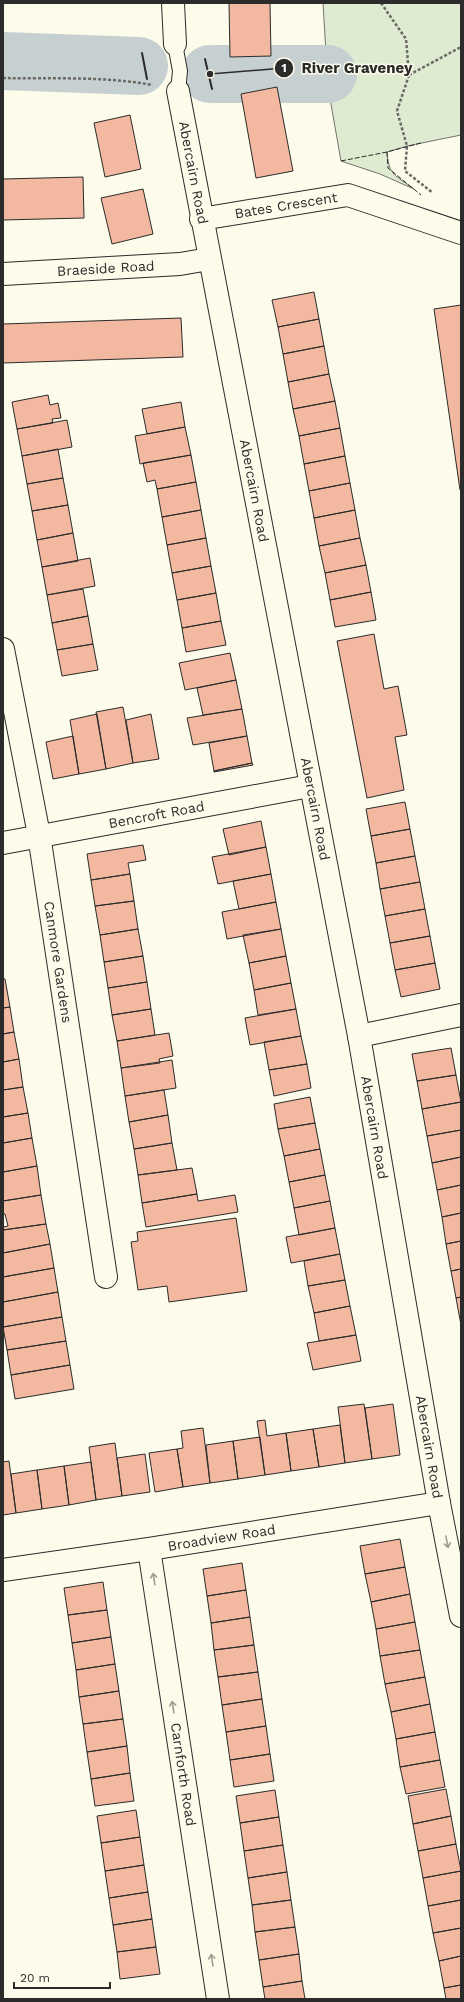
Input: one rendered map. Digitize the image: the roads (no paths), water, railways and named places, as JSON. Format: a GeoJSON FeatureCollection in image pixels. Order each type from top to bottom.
{"type":"FeatureCollection","features":[{"type":"Feature","properties":{"kind":"street","name":"Abercairn Road"},"geometry":{"type":"LineString","coordinates":[[173,3],[174,44]]}},
{"type":"Feature","properties":{"kind":"street","name":"Abercairn Road"},"geometry":{"type":"LineString","coordinates":[[178,90],[201,219],[359,1036],[439,1503],[461,1616]]}},
{"type":"Feature","properties":{"kind":"street","name":"Bates Crescent"},"geometry":{"type":"LineString","coordinates":[[201,219],[348,196],[461,233]]}},
{"type":"Feature","properties":{"kind":"street","name":"Braeside Road"},"geometry":{"type":"LineString","coordinates":[[3,274],[180,264],[209,259]]}},
{"type":"Feature","properties":{"kind":"street","name":"Canmore Gardens"},"geometry":{"type":"LineString","coordinates":[[3,649],[39,835],[106,1277]]}},
{"type":"Feature","properties":{"kind":"street","name":"Bencroft Road"},"geometry":{"type":"LineString","coordinates":[[3,843],[39,835],[114,824],[310,786]]}},
{"type":"Feature","properties":{"kind":"street"},"geometry":{"type":"LineString","coordinates":[[359,1036],[461,1015]]}},
{"type":"Feature","properties":{"kind":"street","name":"Broadview Road"},"geometry":{"type":"LineString","coordinates":[[3,1570],[149,1549],[439,1503]]}},
{"type":"Feature","properties":{"kind":"street","name":"Carnforth Road"},"geometry":{"type":"LineString","coordinates":[[149,1549],[218,1999]]}},
{"type":"Feature","properties":{"kind":"lane","name":"Abercairn Road"},"geometry":{"type":"LineString","coordinates":[[174,44],[180,71],[178,90]]}},
{"type":"Feature","properties":{"kind":"waterway"},"geometry":{"type":"LineString","coordinates":[[3,61],[139,66]]}},
{"type":"Feature","properties":{"kind":"waterway"},"geometry":{"type":"LineString","coordinates":[[210,74],[328,74]]}},
{"type":"Feature","properties":{"kind":"place","name":"River Graveney"},"geometry":{"type":"Point","coordinates":[210,74]}}]}
